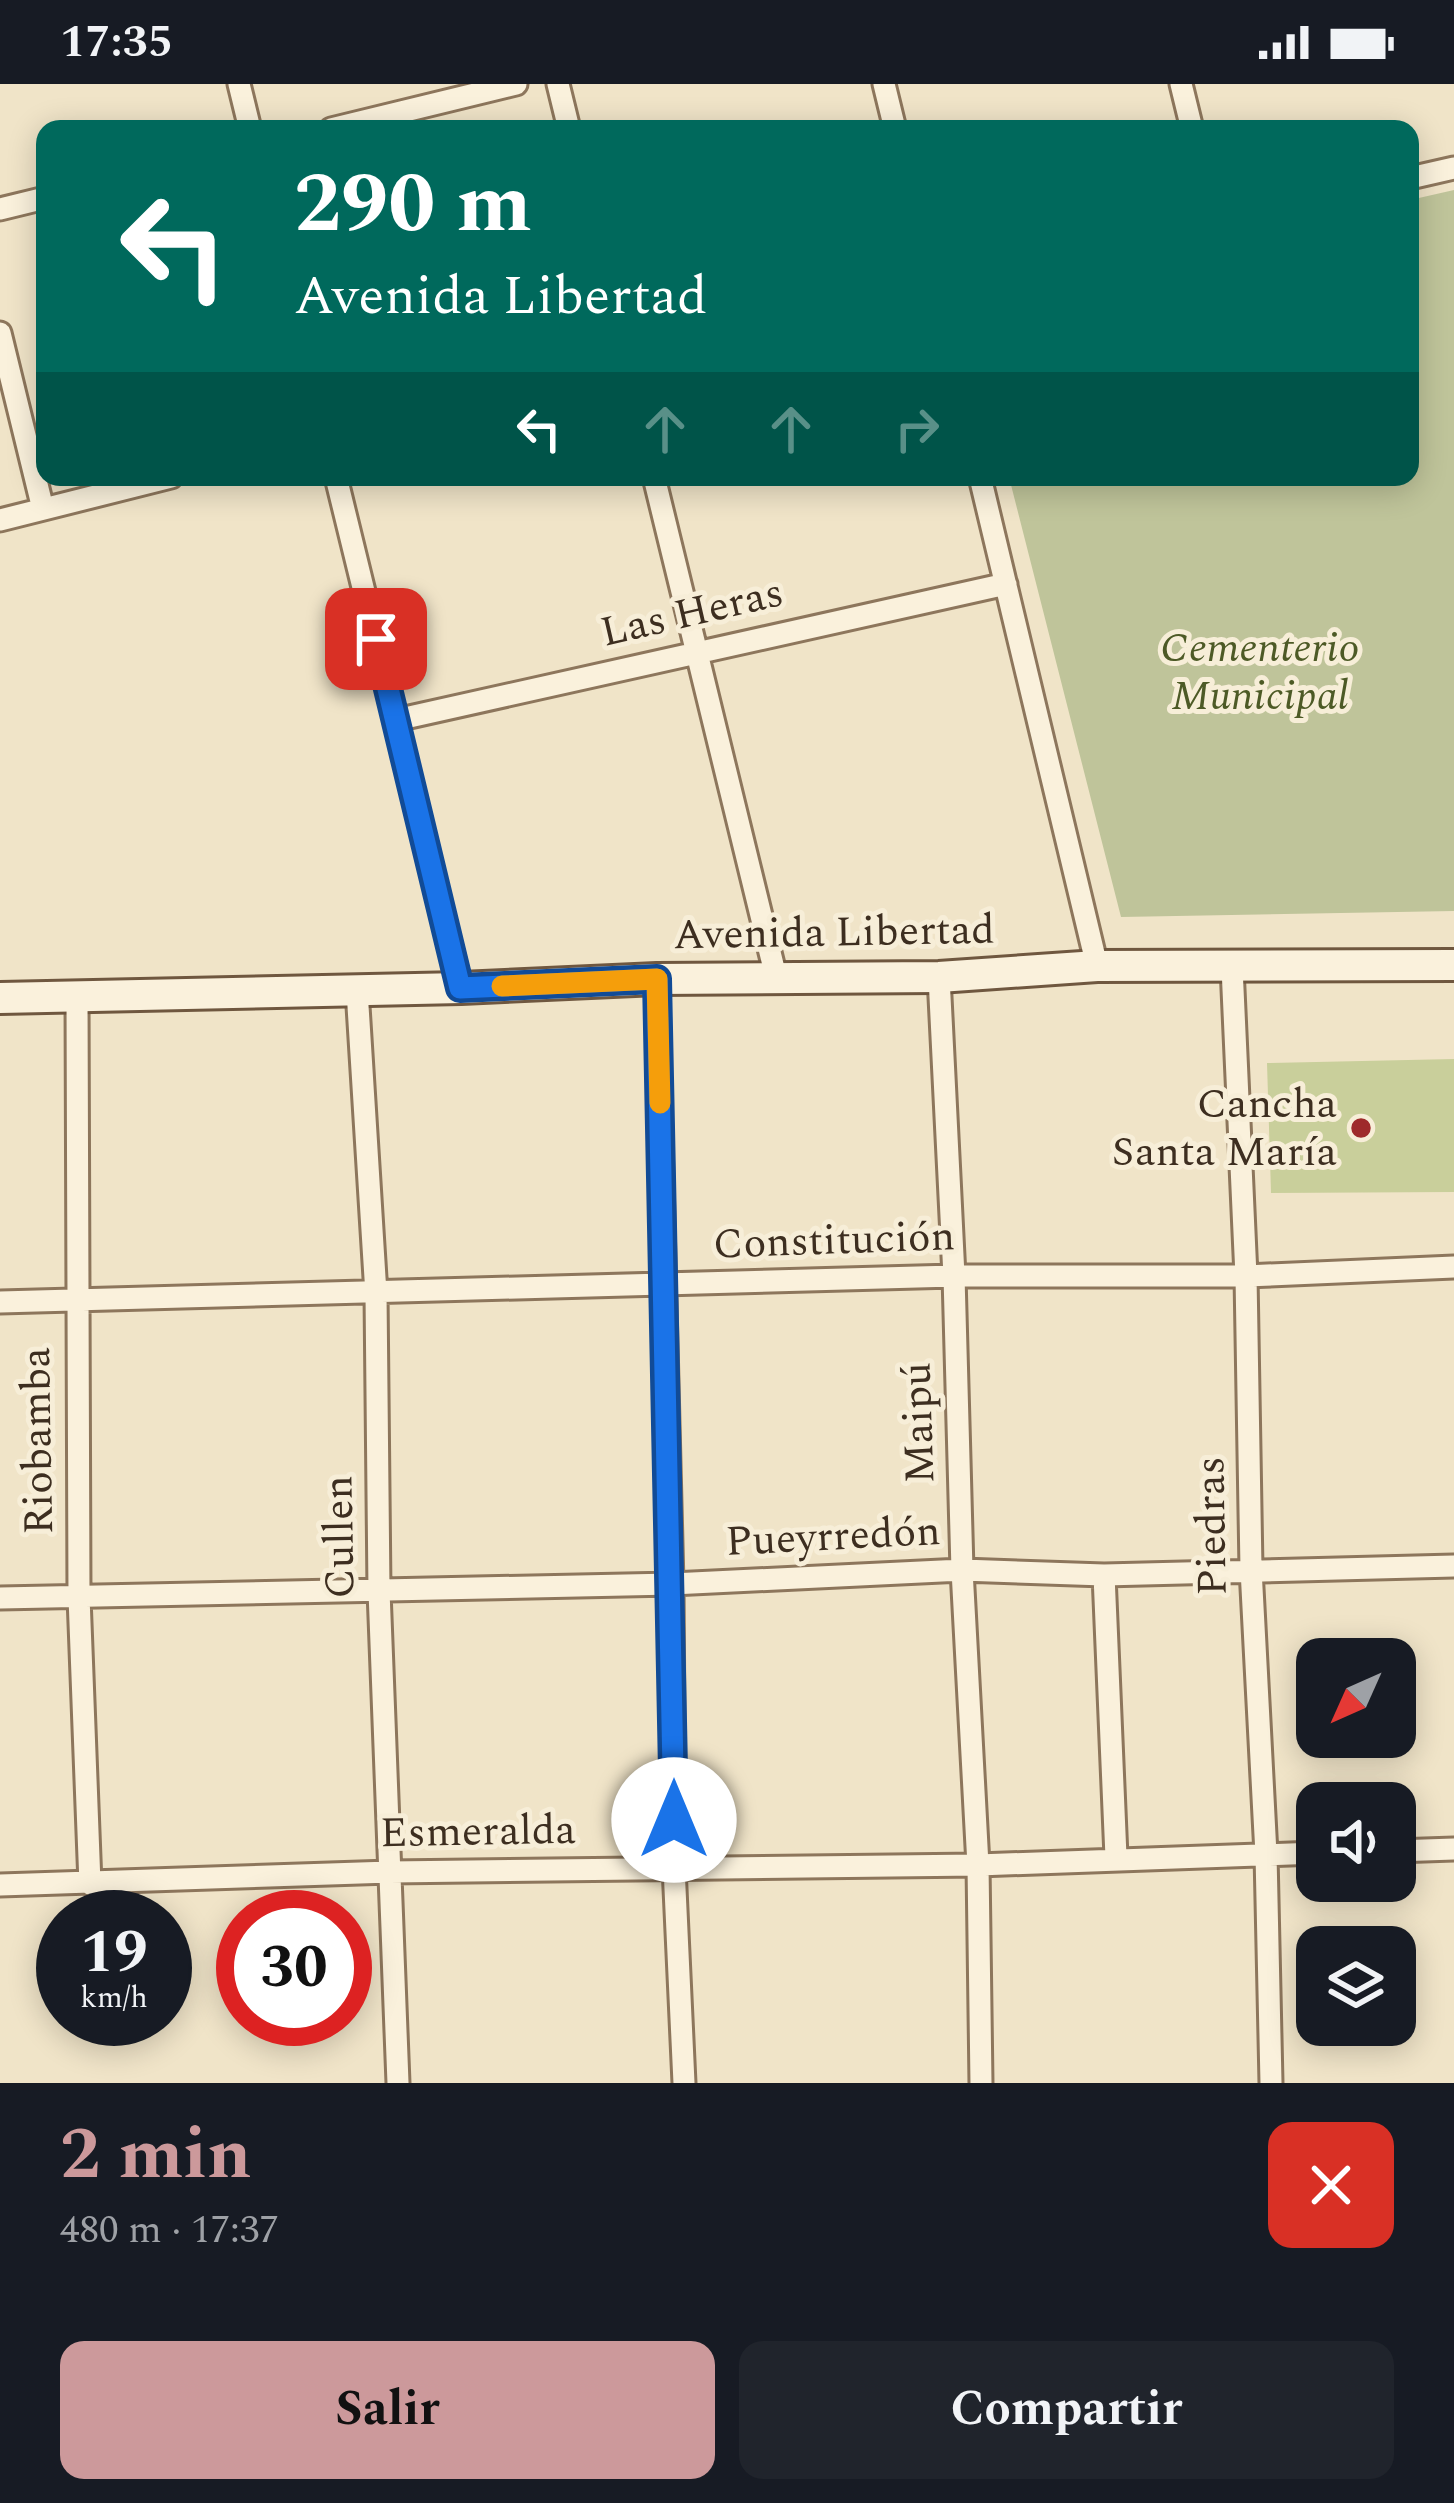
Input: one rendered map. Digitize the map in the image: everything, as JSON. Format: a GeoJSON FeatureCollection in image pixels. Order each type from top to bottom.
{"type":"FeatureCollection","features":[{"type":"Feature","properties":{"kind":"main road","name":"Avenida Libertad"},"geometry":{"type":"LineString","coordinates":[[0,998],[657,979],[939,977],[1096,966],[1454,965]]}},
{"type":"Feature","properties":{"kind":"street"},"geometry":{"type":"LineString","coordinates":[[239,84],[248,120]]}},
{"type":"Feature","properties":{"kind":"street"},"geometry":{"type":"LineString","coordinates":[[368,120],[516,84]]}},
{"type":"Feature","properties":{"kind":"street"},"geometry":{"type":"LineString","coordinates":[[558,84],[567,120]]}},
{"type":"Feature","properties":{"kind":"street"},"geometry":{"type":"LineString","coordinates":[[884,84],[893,120]]}},
{"type":"Feature","properties":{"kind":"street"},"geometry":{"type":"LineString","coordinates":[[1181,84],[1190,120]]}},
{"type":"Feature","properties":{"kind":"street"},"geometry":{"type":"LineString","coordinates":[[1419,176],[1454,168]]}},
{"type":"Feature","properties":{"kind":"street"},"geometry":{"type":"LineString","coordinates":[[0,209],[36,200]]}},
{"type":"Feature","properties":{"kind":"street"},"geometry":{"type":"LineString","coordinates":[[0,333],[36,477]]}},
{"type":"Feature","properties":{"kind":"street"},"geometry":{"type":"LineString","coordinates":[[38,486],[44,509]]}},
{"type":"Feature","properties":{"kind":"street"},"geometry":{"type":"LineString","coordinates":[[0,520],[135,486]]}},
{"type":"Feature","properties":{"kind":"street"},"geometry":{"type":"LineString","coordinates":[[338,486],[460,988]]}},
{"type":"Feature","properties":{"kind":"street"},"geometry":{"type":"LineString","coordinates":[[656,486],[777,981]]}},
{"type":"Feature","properties":{"kind":"street"},"geometry":{"type":"LineString","coordinates":[[982,486],[1096,966]]}},
{"type":"Feature","properties":{"kind":"street","name":"Las Heras"},"geometry":{"type":"LineString","coordinates":[[396,720],[1006,584]]}},
{"type":"Feature","properties":{"kind":"street","name":"Piedras"},"geometry":{"type":"LineString","coordinates":[[1232,967],[1271,2083]]}},
{"type":"Feature","properties":{"kind":"street","name":"Maipú"},"geometry":{"type":"LineString","coordinates":[[939,977],[978,1865],[981,2083]]}},
{"type":"Feature","properties":{"kind":"street"},"geometry":{"type":"LineString","coordinates":[[657,979],[674,1868],[684,2083]]}},
{"type":"Feature","properties":{"kind":"street","name":"Cullen"},"geometry":{"type":"LineString","coordinates":[[357,990],[376,1294],[380,1591],[398,2083]]}},
{"type":"Feature","properties":{"kind":"street","name":"Riobamba"},"geometry":{"type":"LineString","coordinates":[[76,997],[79,1598],[91,1884]]}},
{"type":"Feature","properties":{"kind":"street","name":"Constitución"},"geometry":{"type":"LineString","coordinates":[[0,1302],[954,1276],[1246,1276],[1454,1268]]}},
{"type":"Feature","properties":{"kind":"street","name":"Pueyrredón"},"geometry":{"type":"LineString","coordinates":[[0,1598],[672,1584],[962,1570],[1104,1575],[1454,1566]]}},
{"type":"Feature","properties":{"kind":"street"},"geometry":{"type":"LineString","coordinates":[[1104,1575],[1115,1857]]}},
{"type":"Feature","properties":{"kind":"street"},"geometry":{"type":"LineString","coordinates":[[1416,1850],[1454,1849]]}},
{"type":"Feature","properties":{"kind":"street","name":"Esmeralda"},"geometry":{"type":"LineString","coordinates":[[0,1885],[390,1873],[978,1865],[1296,1853]]}},
{"type":"Feature","properties":{"kind":"green space","name":"Cementerio Municipal"},"geometry":{"type":"Polygon","coordinates":[[[1454,190],[1454,911],[1121,917],[1011,486],[1419,486],[1419,198],[1454,190]]]}},
{"type":"Feature","properties":{"kind":"green space","name":"Cancha Santa María"},"geometry":{"type":"Polygon","coordinates":[[[1454,1059],[1454,1192],[1271,1193],[1267,1063],[1454,1059]]]}},
{"type":"Feature","properties":{"kind":"slow traffic"},"geometry":{"type":"LineString","coordinates":[[502,986],[657,979],[660,1103]]}},
{"type":"Feature","properties":{"kind":"place","name":"Cancha Santa María"},"geometry":{"type":"Point","coordinates":[1361,1128]}},
{"type":"Feature","properties":{"kind":"route"},"geometry":{"type":"LineString","coordinates":[[376,639],[460,988],[657,979],[674,1820]]}}]}
